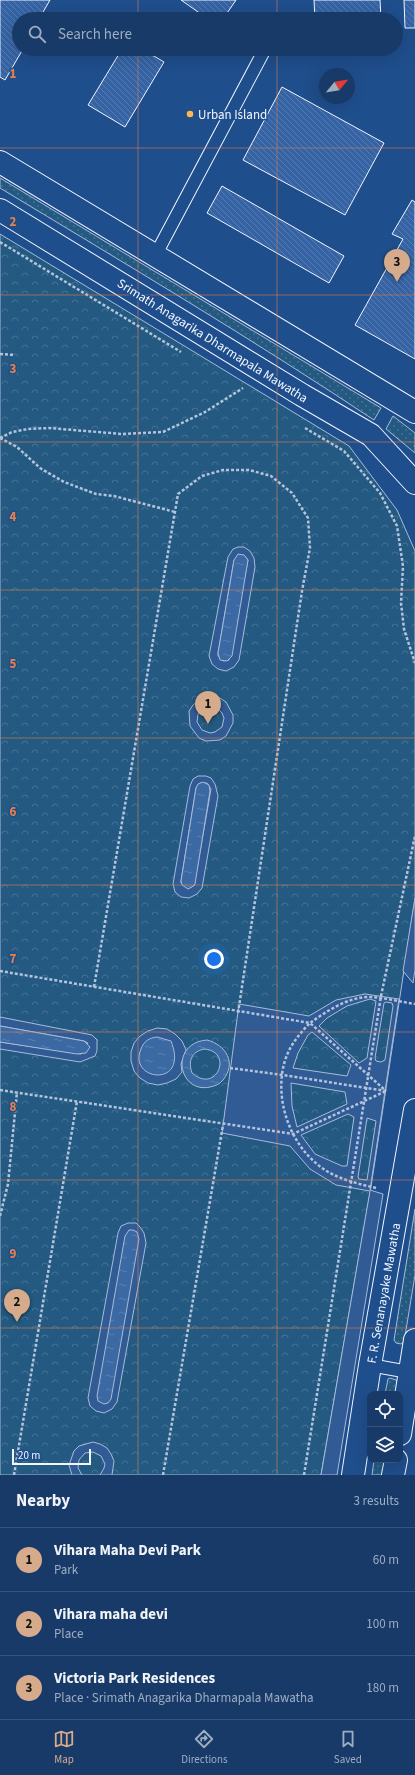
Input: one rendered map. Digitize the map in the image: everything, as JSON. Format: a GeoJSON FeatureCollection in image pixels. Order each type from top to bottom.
{"type":"FeatureCollection","features":[{"type":"Feature","properties":{"kind":"main road"},"geometry":{"type":"LineString","coordinates":[[0,162],[415,412]]}},
{"type":"Feature","properties":{"kind":"main road","name":"Srimath Anagarika Dharmapala Mawatha"},"geometry":{"type":"LineString","coordinates":[[0,210],[371,436],[415,483]]}},
{"type":"Feature","properties":{"kind":"main road"},"geometry":{"type":"LineString","coordinates":[[394,399],[415,417]]}},
{"type":"Feature","properties":{"kind":"main road","name":"F. R. Senanayake Mawatha"},"geometry":{"type":"LineString","coordinates":[[354,1475],[370,1365],[415,1110]]}},
{"type":"Feature","properties":{"kind":"main road"},"geometry":{"type":"LineString","coordinates":[[401,1427],[412,1373],[415,1340]]}},
{"type":"Feature","properties":{"kind":"main road"},"geometry":{"type":"LineString","coordinates":[[394,1475],[396,1463]]}},
{"type":"Feature","properties":{"kind":"lane"},"geometry":{"type":"LineString","coordinates":[[155,256],[261,56]]}},
{"type":"Feature","properties":{"kind":"lane"},"geometry":{"type":"LineString","coordinates":[[370,1365],[412,1373]]}},
{"type":"Feature","properties":{"kind":"path"},"geometry":{"type":"LineString","coordinates":[[0,242],[182,353]]}},
{"type":"Feature","properties":{"kind":"path"},"geometry":{"type":"LineString","coordinates":[[0,354],[15,354]]}},
{"type":"Feature","properties":{"kind":"path"},"geometry":{"type":"LineString","coordinates":[[0,438],[12,432],[28,428],[49,428],[122,434],[163,432],[205,412],[242,389],[258,368]]}},
{"type":"Feature","properties":{"kind":"path"},"geometry":{"type":"LineString","coordinates":[[235,385],[249,394]]}},
{"type":"Feature","properties":{"kind":"path"},"geometry":{"type":"LineString","coordinates":[[303,426],[344,451],[380,493],[397,526],[403,566],[401,603],[404,628],[415,663]]}},
{"type":"Feature","properties":{"kind":"path"},"geometry":{"type":"LineString","coordinates":[[0,438],[17,447],[40,468],[64,482],[96,494],[114,496],[175,512]]}},
{"type":"Feature","properties":{"kind":"path"},"geometry":{"type":"LineString","coordinates":[[94,986],[178,494],[202,476],[223,470],[249,470],[271,476],[292,493],[308,518],[310,548],[302,591],[238,1012]]}},
{"type":"Feature","properties":{"kind":"path"},"geometry":{"type":"LineString","coordinates":[[304,1475],[381,998],[415,836]]}},
{"type":"Feature","properties":{"kind":"path"},"geometry":{"type":"LineString","coordinates":[[0,971],[310,1023],[386,1091]]}},
{"type":"Feature","properties":{"kind":"path"},"geometry":{"type":"LineString","coordinates":[[401,1194],[352,1182],[333,1174],[317,1164],[306,1154],[293,1134],[286,1115],[283,1099],[283,1075],[284,1064],[297,1037],[310,1023],[338,1006],[348,1001],[370,997],[415,1004]]}},
{"type":"Feature","properties":{"kind":"path"},"geometry":{"type":"LineString","coordinates":[[230,1068],[386,1091]]}},
{"type":"Feature","properties":{"kind":"path"},"geometry":{"type":"LineString","coordinates":[[0,1090],[223,1125],[293,1134],[386,1091]]}},
{"type":"Feature","properties":{"kind":"path"},"geometry":{"type":"LineString","coordinates":[[0,1216],[8,1184],[16,1092]]}},
{"type":"Feature","properties":{"kind":"path"},"geometry":{"type":"LineString","coordinates":[[14,1475],[77,1102]]}},
{"type":"Feature","properties":{"kind":"path"},"geometry":{"type":"LineString","coordinates":[[163,1475],[223,1125]]}},
{"type":"Feature","properties":{"kind":"green space"},"geometry":{"type":"Polygon","coordinates":[[[0,178],[381,408],[374,420],[142,273],[0,188],[0,178]]]}},
{"type":"Feature","properties":{"kind":"green space"},"geometry":{"type":"Polygon","coordinates":[[[0,234],[349,446],[397,510],[415,551],[415,898],[371,1187],[321,1475],[0,1475],[0,234]]]}},
{"type":"Feature","properties":{"kind":"green space"},"geometry":{"type":"Polygon","coordinates":[[[393,416],[415,433],[415,453],[386,429],[393,416]]]}},
{"type":"Feature","properties":{"kind":"green space"},"geometry":{"type":"Polygon","coordinates":[[[415,1209],[415,1275],[404,1342],[401,1344],[396,1343],[394,1340],[415,1209]]]}},
{"type":"Feature","properties":{"kind":"green space"},"geometry":{"type":"Polygon","coordinates":[[[390,1378],[398,1382],[396,1391],[386,1391],[388,1379],[390,1378]]]}},
{"type":"Feature","properties":{"kind":"green space"},"geometry":{"type":"Polygon","coordinates":[[[374,1463],[385,1463],[383,1475],[372,1475],[374,1463]]]}},
{"type":"Feature","properties":{"kind":"shaded area"},"geometry":{"type":"Polygon","coordinates":[[[244,547],[250,551],[254,558],[255,567],[239,660],[234,667],[226,671],[218,669],[212,664],[209,656],[228,557],[233,549],[244,547]],[[244,555],[234,560],[218,653],[218,656],[223,661],[229,660],[248,560],[244,555]]]}},
{"type":"Feature","properties":{"kind":"shaded area"},"geometry":{"type":"Polygon","coordinates":[[[213,696],[220,698],[226,702],[233,715],[233,723],[226,736],[220,740],[206,741],[199,738],[190,726],[189,711],[199,700],[213,696]],[[207,706],[200,710],[197,722],[202,730],[210,733],[215,732],[222,727],[224,718],[222,713],[216,707],[207,706]]]}},
{"type":"Feature","properties":{"kind":"shaded area"},"geometry":{"type":"Polygon","coordinates":[[[198,776],[206,776],[211,778],[215,784],[218,796],[202,888],[197,894],[189,898],[181,897],[175,892],[173,884],[190,786],[193,779],[198,776]],[[200,783],[196,788],[181,881],[181,883],[194,886],[211,789],[207,783],[200,783]]]}},
{"type":"Feature","properties":{"kind":"shaded area"},"geometry":{"type":"Polygon","coordinates":[[[415,898],[415,970],[413,983],[403,971],[415,898]]]}},
{"type":"Feature","properties":{"kind":"shaded area"},"geometry":{"type":"Polygon","coordinates":[[[365,994],[399,999],[370,1190],[383,1194],[337,1475],[321,1475],[370,1191],[336,1185],[310,1169],[290,1146],[222,1133],[239,1004],[309,1016],[336,1000],[365,994]],[[370,999],[347,1006],[327,1018],[319,1026],[359,1063],[367,1058],[376,1001],[370,999]],[[384,1003],[375,1058],[376,1061],[381,1062],[385,1060],[393,1006],[392,1003],[384,1003]],[[312,1032],[308,1035],[298,1053],[293,1068],[347,1076],[351,1065],[312,1032]],[[291,1083],[292,1106],[297,1127],[347,1104],[345,1092],[291,1083]],[[348,1114],[301,1135],[315,1154],[342,1166],[347,1166],[354,1117],[348,1114]],[[367,1118],[358,1177],[359,1179],[367,1180],[376,1121],[367,1118]]]}},
{"type":"Feature","properties":{"kind":"shaded area"},"geometry":{"type":"Polygon","coordinates":[[[0,1017],[92,1035],[97,1040],[97,1051],[95,1056],[80,1062],[0,1049],[0,1042],[81,1054],[88,1043],[84,1041],[0,1026],[0,1017]]]}},
{"type":"Feature","properties":{"kind":"shaded area"},"geometry":{"type":"Polygon","coordinates":[[[157,1028],[167,1029],[175,1034],[182,1041],[186,1050],[181,1064],[182,1072],[176,1079],[158,1085],[148,1083],[140,1078],[134,1071],[131,1061],[131,1052],[134,1043],[140,1036],[157,1028]]]}},
{"type":"Feature","properties":{"kind":"shaded area"},"geometry":{"type":"Polygon","coordinates":[[[128,1223],[136,1223],[140,1227],[144,1233],[146,1243],[117,1402],[112,1409],[104,1413],[96,1411],[90,1406],[88,1398],[118,1233],[121,1226],[128,1223]]]}},
{"type":"Feature","properties":{"kind":"shaded area"},"geometry":{"type":"Polygon","coordinates":[[[93,1442],[107,1448],[111,1454],[114,1461],[112,1475],[100,1475],[105,1464],[101,1456],[93,1452],[85,1453],[79,1460],[78,1468],[82,1475],[72,1475],[69,1465],[74,1451],[79,1446],[93,1442]]]}},
{"type":"Feature","properties":{"kind":"water"},"geometry":{"type":"Polygon","coordinates":[[[238,554],[244,555],[248,560],[232,656],[227,661],[220,660],[218,653],[234,560],[238,554]]]}},
{"type":"Feature","properties":{"kind":"water"},"geometry":{"type":"Polygon","coordinates":[[[203,782],[209,785],[210,791],[195,884],[188,889],[182,885],[181,881],[196,788],[198,784],[203,782]]]}},
{"type":"Feature","properties":{"kind":"water"},"geometry":{"type":"Polygon","coordinates":[[[0,1026],[84,1041],[90,1047],[86,1053],[77,1054],[0,1042],[0,1026]]]}},
{"type":"Feature","properties":{"kind":"water"},"geometry":{"type":"Polygon","coordinates":[[[157,1037],[171,1041],[175,1056],[172,1067],[166,1073],[158,1075],[149,1073],[142,1068],[139,1060],[141,1049],[145,1042],[149,1039],[157,1037]]]}},
{"type":"Feature","properties":{"kind":"water"},"geometry":{"type":"Polygon","coordinates":[[[207,1040],[214,1042],[224,1050],[229,1061],[229,1067],[227,1074],[219,1084],[210,1087],[199,1087],[191,1083],[185,1076],[182,1067],[183,1058],[187,1050],[195,1043],[207,1040]],[[204,1049],[193,1055],[190,1065],[192,1073],[201,1078],[209,1079],[215,1076],[219,1070],[220,1063],[218,1057],[213,1052],[204,1049]]]}},
{"type":"Feature","properties":{"kind":"water"},"geometry":{"type":"Polygon","coordinates":[[[129,1230],[137,1232],[139,1239],[111,1399],[108,1403],[104,1404],[98,1401],[97,1396],[125,1236],[129,1230]]]}},
{"type":"Feature","properties":{"kind":"building"},"geometry":{"type":"Polygon","coordinates":[[[0,0],[50,0],[43,12],[12,12],[12,56],[19,56],[5,80],[0,77],[0,0]]]}},
{"type":"Feature","properties":{"kind":"building"},"geometry":{"type":"Polygon","coordinates":[[[181,0],[236,0],[228,12],[198,12],[181,0]]]}},
{"type":"Feature","properties":{"kind":"building"},"geometry":{"type":"Polygon","coordinates":[[[314,0],[380,0],[381,12],[315,12],[314,0]]]}},
{"type":"Feature","properties":{"kind":"building"},"geometry":{"type":"Polygon","coordinates":[[[404,0],[415,0],[415,28],[405,28],[404,0]]]}},
{"type":"Feature","properties":{"kind":"building"},"geometry":{"type":"Polygon","coordinates":[[[118,56],[154,56],[164,62],[125,127],[88,105],[118,56]]]}},
{"type":"Feature","properties":{"kind":"building"},"geometry":{"type":"Polygon","coordinates":[[[282,87],[384,143],[345,215],[243,160],[282,87]]]}},
{"type":"Feature","properties":{"kind":"building"},"geometry":{"type":"Polygon","coordinates":[[[222,186],[344,256],[329,283],[207,213],[222,186]]]}},
{"type":"Feature","properties":{"kind":"building"},"geometry":{"type":"Polygon","coordinates":[[[412,200],[415,202],[415,359],[355,325],[403,239],[392,234],[412,200]]]}},
{"type":"Feature","properties":{"kind":"place","name":"Urban Island"},"geometry":{"type":"Point","coordinates":[190,114]}},
{"type":"Feature","properties":{"kind":"place","name":"Victoria Park Residences"},"geometry":{"type":"Point","coordinates":[397,282]}},
{"type":"Feature","properties":{"kind":"place","name":"Vihara Maha Devi Park"},"geometry":{"type":"Point","coordinates":[208,724]}},
{"type":"Feature","properties":{"kind":"place","name":"Vihara maha devi"},"geometry":{"type":"Point","coordinates":[17,1322]}}]}
